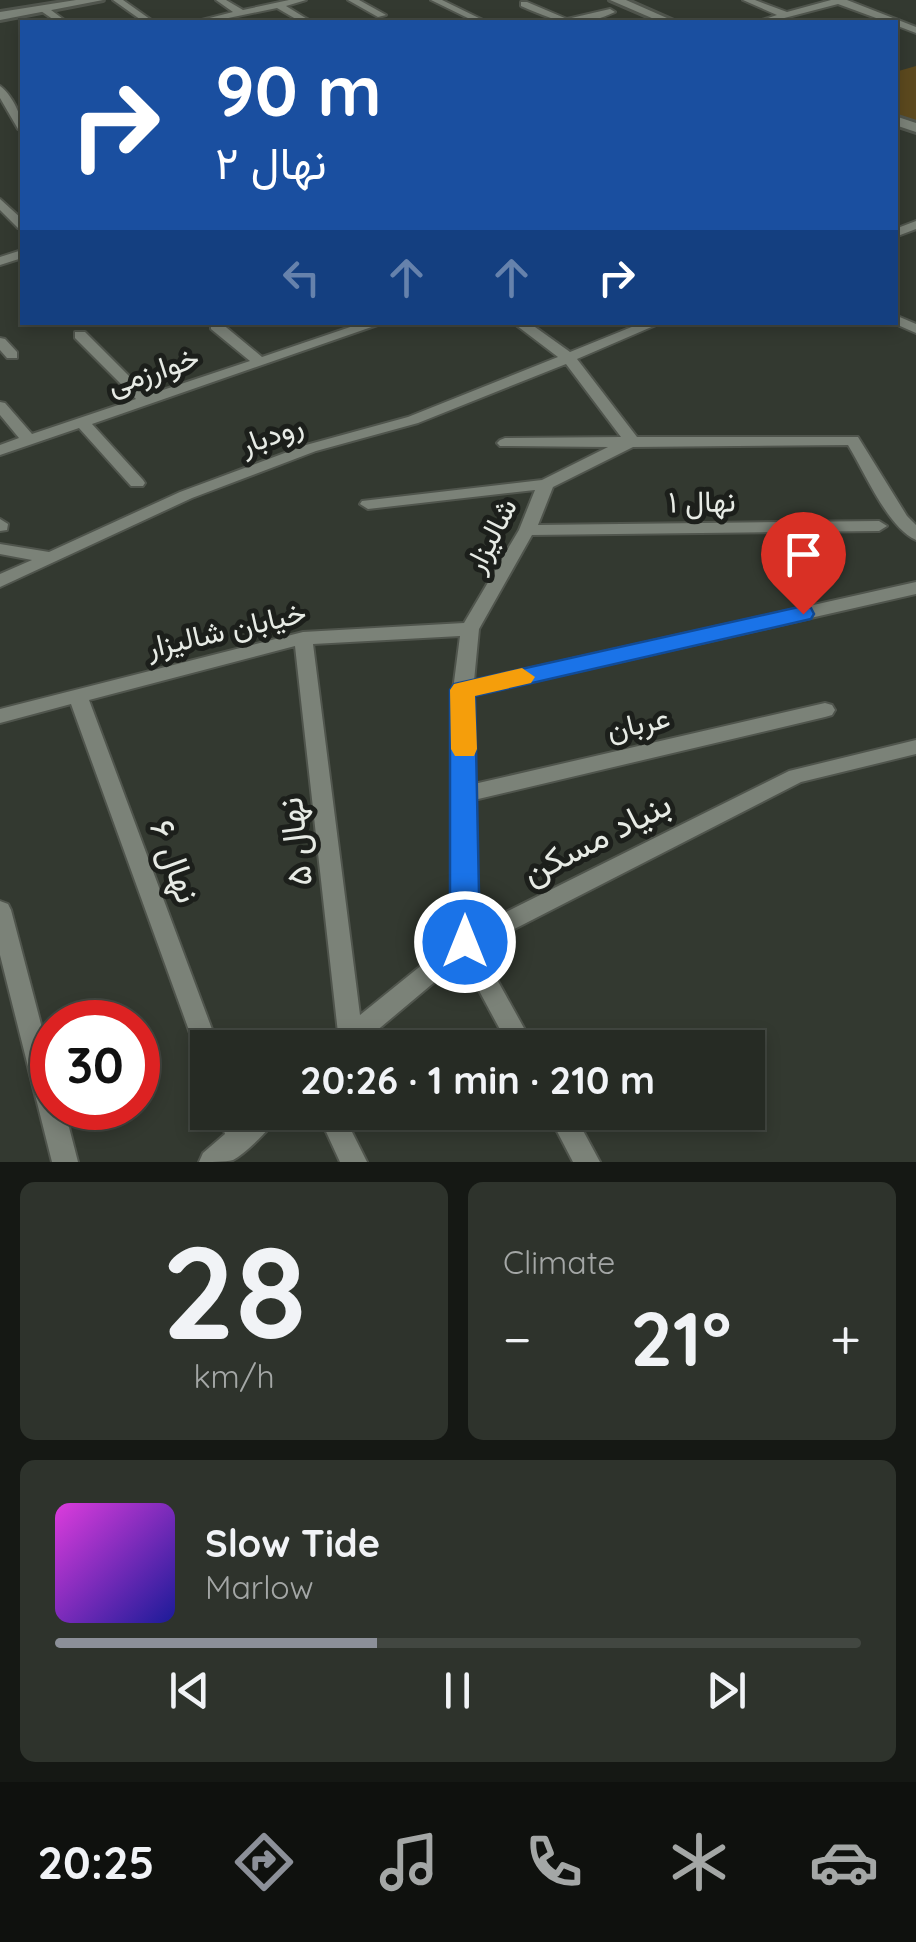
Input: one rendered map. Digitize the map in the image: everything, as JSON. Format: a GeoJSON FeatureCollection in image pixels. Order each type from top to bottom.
{"type":"FeatureCollection","features":[{"type":"Feature","properties":{"kind":"street"},"geometry":{"type":"LineString","coordinates":[[0,16],[98,0]]}},
{"type":"Feature","properties":{"kind":"street"},"geometry":{"type":"LineString","coordinates":[[117,0],[146,20]]}},
{"type":"Feature","properties":{"kind":"street"},"geometry":{"type":"LineString","coordinates":[[220,0],[242,13]]}},
{"type":"Feature","properties":{"kind":"street"},"geometry":{"type":"LineString","coordinates":[[352,0],[381,15]]}},
{"type":"Feature","properties":{"kind":"street"},"geometry":{"type":"LineString","coordinates":[[435,0],[477,20]]}},
{"type":"Feature","properties":{"kind":"street"},"geometry":{"type":"LineString","coordinates":[[747,0],[786,16]]}},
{"type":"Feature","properties":{"kind":"street"},"geometry":{"type":"LineString","coordinates":[[769,20],[839,0],[889,20]]}},
{"type":"Feature","properties":{"kind":"street"},"geometry":{"type":"LineString","coordinates":[[212,20],[294,1]]}},
{"type":"Feature","properties":{"kind":"street"},"geometry":{"type":"LineString","coordinates":[[524,4],[561,20]]}},
{"type":"Feature","properties":{"kind":"street"},"geometry":{"type":"LineString","coordinates":[[278,5],[304,20]]}},
{"type":"Feature","properties":{"kind":"street"},"geometry":{"type":"LineString","coordinates":[[572,20],[613,6],[663,20]]}},
{"type":"Feature","properties":{"kind":"street"},"geometry":{"type":"LineString","coordinates":[[44,9],[59,20]]}},
{"type":"Feature","properties":{"kind":"street"},"geometry":{"type":"LineString","coordinates":[[0,89],[20,123]]}},
{"type":"Feature","properties":{"kind":"street"},"geometry":{"type":"LineString","coordinates":[[0,203],[20,223]]}},
{"type":"Feature","properties":{"kind":"street","name":"خوارزمی"},"geometry":{"type":"LineString","coordinates":[[0,450],[371,325]]}},
{"type":"Feature","properties":{"kind":"street"},"geometry":{"type":"LineString","coordinates":[[522,325],[567,356],[632,441]]}},
{"type":"Feature","properties":{"kind":"street","name":"رودبار"},"geometry":{"type":"LineString","coordinates":[[0,581],[186,495],[311,448],[413,420],[649,325]]}},
{"type":"Feature","properties":{"kind":"street"},"geometry":{"type":"LineString","coordinates":[[216,326],[261,362]]}},
{"type":"Feature","properties":{"kind":"street"},"geometry":{"type":"LineString","coordinates":[[80,334],[146,401]]}},
{"type":"Feature","properties":{"kind":"street"},"geometry":{"type":"LineString","coordinates":[[0,342],[12,355]]}},
{"type":"Feature","properties":{"kind":"street"},"geometry":{"type":"LineString","coordinates":[[0,406],[30,440]]}},
{"type":"Feature","properties":{"kind":"street"},"geometry":{"type":"LineString","coordinates":[[82,422],[137,484]]}},
{"type":"Feature","properties":{"kind":"street"},"geometry":{"type":"LineString","coordinates":[[505,443],[853,440],[900,519],[916,536]]}},
{"type":"Feature","properties":{"kind":"street","name":"شالیزار"},"geometry":{"type":"LineString","coordinates":[[470,629],[527,530],[546,484],[632,441]]}},
{"type":"Feature","properties":{"kind":"street"},"geometry":{"type":"LineString","coordinates":[[368,504],[546,484]]}},
{"type":"Feature","properties":{"kind":"street","name":"نهال ۱"},"geometry":{"type":"LineString","coordinates":[[527,530],[878,526]]}},
{"type":"Feature","properties":{"kind":"street"},"geometry":{"type":"LineString","coordinates":[[0,549],[51,557]]}},
{"type":"Feature","properties":{"kind":"street"},"geometry":{"type":"LineString","coordinates":[[462,690],[916,588]]}},
{"type":"Feature","properties":{"kind":"street"},"geometry":{"type":"LineString","coordinates":[[470,629],[462,690],[465,942],[513,1030]]}},
{"type":"Feature","properties":{"kind":"street","name":"خیابان شالیزار"},"geometry":{"type":"LineString","coordinates":[[0,716],[303,638],[470,629]]}},
{"type":"Feature","properties":{"kind":"street","name":"نهال ۵"},"geometry":{"type":"LineString","coordinates":[[303,638],[343,1030]]}},
{"type":"Feature","properties":{"kind":"street","name":"نهال ۶"},"geometry":{"type":"LineString","coordinates":[[78,696],[201,1030]]}},
{"type":"Feature","properties":{"kind":"street","name":"عربان"},"geometry":{"type":"LineString","coordinates":[[466,794],[825,710]]}},
{"type":"Feature","properties":{"kind":"street","name":"بنیاد مسکن"},"geometry":{"type":"LineString","coordinates":[[359,1030],[465,942],[796,776],[916,746]]}},
{"type":"Feature","properties":{"kind":"street"},"geometry":{"type":"LineString","coordinates":[[0,910],[65,1162]]}},
{"type":"Feature","properties":{"kind":"street"},"geometry":{"type":"LineString","coordinates":[[236,1130],[240,1140]]}},
{"type":"Feature","properties":{"kind":"street"},"geometry":{"type":"LineString","coordinates":[[212,1162],[250,1130]]}},
{"type":"Feature","properties":{"kind":"street"},"geometry":{"type":"LineString","coordinates":[[338,1130],[354,1162]]}},
{"type":"Feature","properties":{"kind":"street"},"geometry":{"type":"LineString","coordinates":[[569,1130],[587,1162]]}},
{"type":"Feature","properties":{"kind":"shaded area"},"geometry":{"type":"Polygon","coordinates":[[[916,66],[916,122],[898,114],[898,71],[916,66]]]}},
{"type":"Feature","properties":{"kind":"slow traffic"},"geometry":{"type":"LineString","coordinates":[[464,749],[462,690],[522,677]]}},
{"type":"Feature","properties":{"kind":"route"},"geometry":{"type":"LineString","coordinates":[[465,942],[462,690],[803,614]]}}]}
